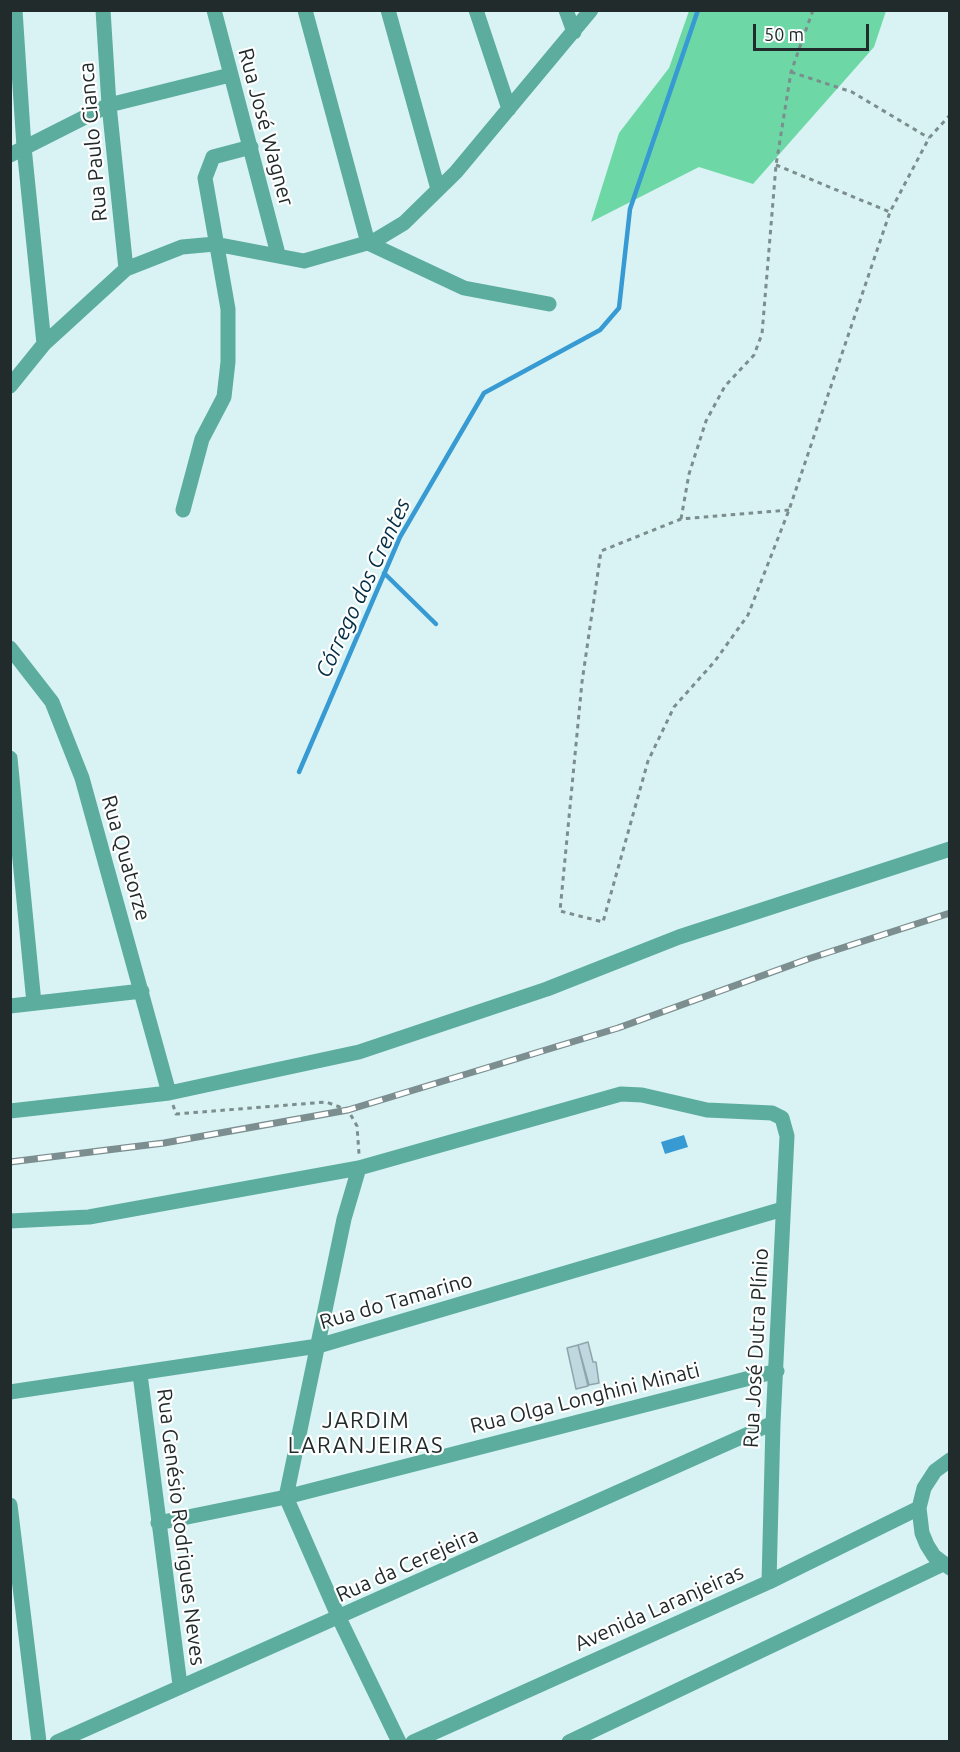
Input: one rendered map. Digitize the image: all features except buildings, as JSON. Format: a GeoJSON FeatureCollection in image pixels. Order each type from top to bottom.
{"type":"FeatureCollection","features":[{"type":"Feature","properties":{"kind":"street"},"geometry":{"type":"LineString","coordinates":[[15,10],[17,151],[44,344]]}},
{"type":"Feature","properties":{"kind":"street","name":"Rua Paulo Cianca"},"geometry":{"type":"LineString","coordinates":[[104,10],[109,105],[126,269]]}},
{"type":"Feature","properties":{"kind":"street","name":"Rua José Wagner"},"geometry":{"type":"LineString","coordinates":[[214,10],[278,254]]}},
{"type":"Feature","properties":{"kind":"street"},"geometry":{"type":"LineString","coordinates":[[305,10],[368,243],[464,288],[549,304]]}},
{"type":"Feature","properties":{"kind":"street"},"geometry":{"type":"LineString","coordinates":[[388,10],[438,189]]}},
{"type":"Feature","properties":{"kind":"street"},"geometry":{"type":"LineString","coordinates":[[476,10],[509,110]]}},
{"type":"Feature","properties":{"kind":"street"},"geometry":{"type":"LineString","coordinates":[[566,10],[574,32]]}},
{"type":"Feature","properties":{"kind":"street"},"geometry":{"type":"LineString","coordinates":[[10,386],[44,344],[126,269],[182,247],[215,244],[278,254],[304,261],[368,243],[405,223],[509,110],[591,10]]}},
{"type":"Feature","properties":{"kind":"street"},"geometry":{"type":"LineString","coordinates":[[17,151],[109,105],[230,75]]}},
{"type":"Feature","properties":{"kind":"street"},"geometry":{"type":"LineString","coordinates":[[183,510],[202,439],[224,397],[228,309],[205,178],[213,157],[251,147]]}},
{"type":"Feature","properties":{"kind":"street","name":"Rua Quatorze"},"geometry":{"type":"LineString","coordinates":[[10,648],[52,702],[82,778],[169,1093]]}},
{"type":"Feature","properties":{"kind":"street"},"geometry":{"type":"LineString","coordinates":[[10,758],[34,1004]]}},
{"type":"Feature","properties":{"kind":"street"},"geometry":{"type":"LineString","coordinates":[[10,1111],[169,1093],[359,1052],[547,989],[679,937],[950,849]]}},
{"type":"Feature","properties":{"kind":"street"},"geometry":{"type":"LineString","coordinates":[[10,1006],[142,991]]}},
{"type":"Feature","properties":{"kind":"street","name":"Rua José Dutra Plínio"},"geometry":{"type":"LineString","coordinates":[[358,1168],[621,1094],[642,1095],[707,1110],[772,1113],[782,1118],[787,1136],[773,1423],[769,1582]]}},
{"type":"Feature","properties":{"kind":"street"},"geometry":{"type":"LineString","coordinates":[[10,1221],[89,1217],[358,1168],[286,1497],[339,1618],[399,1742]]}},
{"type":"Feature","properties":{"kind":"street","name":"Rua do Tamarino"},"geometry":{"type":"LineString","coordinates":[[10,1392],[318,1346],[783,1209]]}},
{"type":"Feature","properties":{"kind":"street","name":"Rua Olga Longhini Minati"},"geometry":{"type":"LineString","coordinates":[[158,1524],[286,1497],[777,1371]]}},
{"type":"Feature","properties":{"kind":"street","name":"Rua Genésio Rodrigues Neves"},"geometry":{"type":"LineString","coordinates":[[140,1374],[180,1685]]}},
{"type":"Feature","properties":{"kind":"street","name":"Rua da Cerejeira"},"geometry":{"type":"LineString","coordinates":[[57,1742],[180,1685],[339,1618],[773,1423]]}},
{"type":"Feature","properties":{"kind":"street"},"geometry":{"type":"LineString","coordinates":[[569,1742],[946,1566],[934,1556],[922,1533],[919,1508],[924,1488],[935,1471],[950,1460]]}},
{"type":"Feature","properties":{"kind":"street"},"geometry":{"type":"LineString","coordinates":[[10,1505],[14,1571],[39,1742]]}},
{"type":"Feature","properties":{"kind":"street","name":"Avenida Laranjeiras"},"geometry":{"type":"LineString","coordinates":[[413,1742],[769,1582],[919,1508]]}},
{"type":"Feature","properties":{"kind":"path"},"geometry":{"type":"LineString","coordinates":[[681,519],[688,474],[706,421],[725,386],[754,355],[762,334],[776,165],[791,72],[813,10]]}},
{"type":"Feature","properties":{"kind":"path"},"geometry":{"type":"LineString","coordinates":[[791,72],[852,92],[929,138]]}},
{"type":"Feature","properties":{"kind":"path"},"geometry":{"type":"LineString","coordinates":[[789,510],[681,519],[601,551],[582,682],[560,911],[603,922],[648,761],[674,707],[715,661],[748,615],[789,510],[890,212],[929,138],[950,115]]}},
{"type":"Feature","properties":{"kind":"path"},"geometry":{"type":"LineString","coordinates":[[776,165],[890,212]]}},
{"type":"Feature","properties":{"kind":"path"},"geometry":{"type":"LineString","coordinates":[[169,1093],[176,1114],[326,1102],[348,1110],[357,1126],[358,1168]]}},
{"type":"Feature","properties":{"kind":"green space"},"geometry":{"type":"Polygon","coordinates":[[[689,11],[886,11],[874,47],[753,184],[699,167],[591,222],[619,133],[669,68],[689,11]]]}},
{"type":"Feature","properties":{"kind":"water"},"geometry":{"type":"Polygon","coordinates":[[[684,1135],[688,1147],[665,1154],[661,1142],[684,1135]]]}},
{"type":"Feature","properties":{"kind":"waterway","name":"Córrego dos Crentes"},"geometry":{"type":"LineString","coordinates":[[299,772],[400,537],[484,393],[600,330],[619,308],[630,209],[698,10]]}},
{"type":"Feature","properties":{"kind":"waterway"},"geometry":{"type":"LineString","coordinates":[[384,573],[436,624]]}},
{"type":"Feature","properties":{"kind":"railway"},"geometry":{"type":"LineString","coordinates":[[10,1162],[164,1143],[348,1110],[618,1028],[808,959],[950,913]]}},
{"type":"Feature","properties":{"kind":"district","name":"JARDIM LARANJEIRAS"},"geometry":{"type":"Point","coordinates":[366,1434]}}]}
